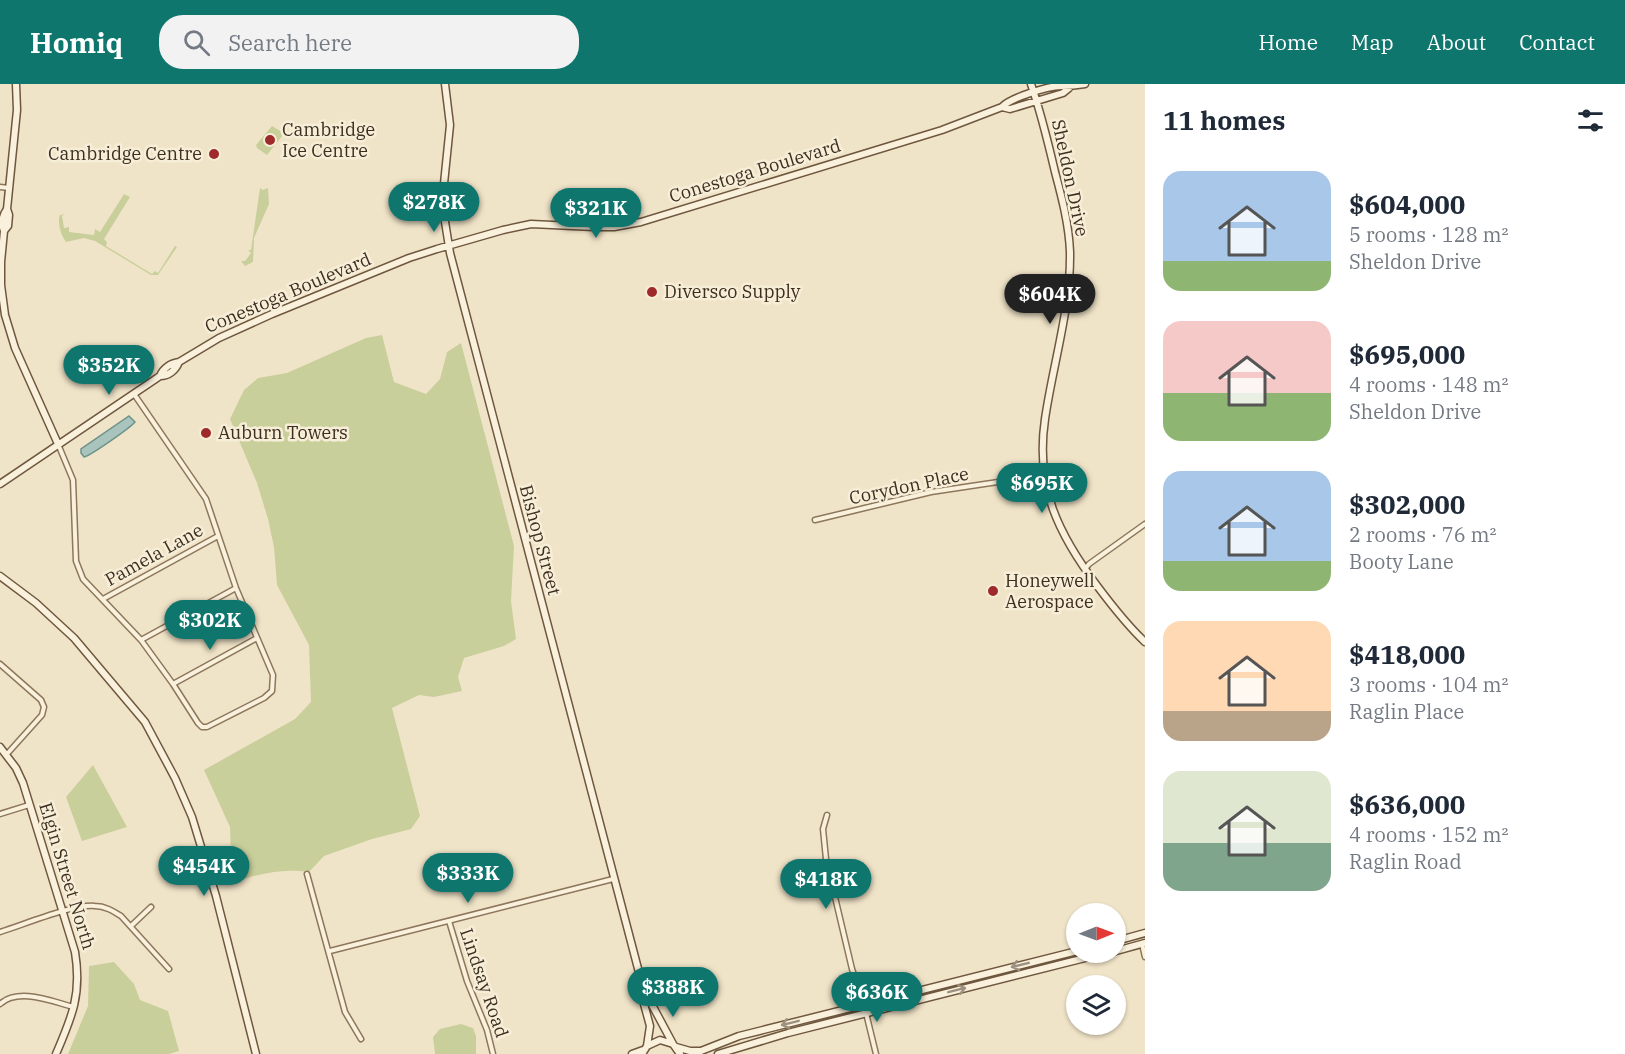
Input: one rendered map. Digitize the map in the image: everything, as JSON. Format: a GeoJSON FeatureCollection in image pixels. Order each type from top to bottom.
{"type":"FeatureCollection","features":[{"type":"Feature","properties":{"kind":"street"},"geometry":{"type":"LineString","coordinates":[[16,84],[17,111],[7,209],[3,214],[2,225],[4,231],[1,285],[5,315],[15,348],[72,480],[78,568],[83,579],[141,640],[198,723],[204,728],[264,698],[272,690],[273,675],[236,588],[206,499],[134,394]]}},
{"type":"Feature","properties":{"kind":"street","name":"Bishop Street"},"geometry":{"type":"LineString","coordinates":[[445,84],[450,125],[442,203],[449,246],[645,999],[644,1004],[651,1028],[644,1050]]}},
{"type":"Feature","properties":{"kind":"street","name":"Sheldon Drive"},"geometry":{"type":"LineString","coordinates":[[1031,84],[1066,215],[1070,252],[1069,282],[1045,420],[1043,450],[1050,502],[1061,530],[1085,570],[1122,619],[1145,642]]}},
{"type":"Feature","properties":{"kind":"street","name":"Conestoga Boulevard"},"geometry":{"type":"LineString","coordinates":[[0,483],[160,376],[162,370],[219,338],[409,258],[531,224],[614,227],[641,222],[933,132],[1002,107],[1010,108],[1063,93],[1070,88],[1085,84]]}},
{"type":"Feature","properties":{"kind":"street","name":"Conestoga Boulevard"},"geometry":{"type":"LineString","coordinates":[[1002,107],[1007,101],[1034,92],[1061,86],[1070,88]]}},
{"type":"Feature","properties":{"kind":"street"},"geometry":{"type":"LineString","coordinates":[[0,187],[9,188]]}},
{"type":"Feature","properties":{"kind":"street","name":"Corydon Place"},"geometry":{"type":"LineString","coordinates":[[815,519],[931,492],[1045,475]]}},
{"type":"Feature","properties":{"kind":"street"},"geometry":{"type":"LineString","coordinates":[[1085,570],[1090,563],[1145,524]]}},
{"type":"Feature","properties":{"kind":"street","name":"Pamela Lane"},"geometry":{"type":"LineString","coordinates":[[103,599],[218,536]]}},
{"type":"Feature","properties":{"kind":"street"},"geometry":{"type":"LineString","coordinates":[[0,577],[36,603],[74,638],[145,722],[175,778],[199,836],[256,1054]]}},
{"type":"Feature","properties":{"kind":"street"},"geometry":{"type":"LineString","coordinates":[[141,640],[236,588]]}},
{"type":"Feature","properties":{"kind":"street"},"geometry":{"type":"LineString","coordinates":[[173,684],[257,638]]}},
{"type":"Feature","properties":{"kind":"street"},"geometry":{"type":"LineString","coordinates":[[0,664],[41,700],[44,707],[42,715],[7,754]]}},
{"type":"Feature","properties":{"kind":"street","name":"Elgin Street North"},"geometry":{"type":"LineString","coordinates":[[0,747],[20,775],[64,912],[78,965],[75,1007],[56,1054]]}},
{"type":"Feature","properties":{"kind":"street"},"geometry":{"type":"LineString","coordinates":[[0,814],[30,805]]}},
{"type":"Feature","properties":{"kind":"street"},"geometry":{"type":"LineString","coordinates":[[827,815],[823,829],[826,859],[852,969],[864,1004]]}},
{"type":"Feature","properties":{"kind":"street"},"geometry":{"type":"LineString","coordinates":[[307,874],[345,1012],[361,1039]]}},
{"type":"Feature","properties":{"kind":"street"},"geometry":{"type":"LineString","coordinates":[[330,951],[613,879]]}},
{"type":"Feature","properties":{"kind":"street"},"geometry":{"type":"LineString","coordinates":[[0,932],[86,906],[99,906],[111,910],[131,926],[169,969]]}},
{"type":"Feature","properties":{"kind":"street"},"geometry":{"type":"LineString","coordinates":[[131,926],[151,907]]}},
{"type":"Feature","properties":{"kind":"street","name":"Lindsay Road"},"geometry":{"type":"LineString","coordinates":[[449,921],[467,981],[494,1054]]}},
{"type":"Feature","properties":{"kind":"street"},"geometry":{"type":"LineString","coordinates":[[1126,938],[1145,933]]}},
{"type":"Feature","properties":{"kind":"street"},"geometry":{"type":"LineString","coordinates":[[1126,948],[1144,944],[1145,957]]}},
{"type":"Feature","properties":{"kind":"street"},"geometry":{"type":"LineString","coordinates":[[632,1054],[660,1040],[676,1049],[701,1051],[739,1036],[1066,954]]}},
{"type":"Feature","properties":{"kind":"street"},"geometry":{"type":"LineString","coordinates":[[718,1054],[750,1043],[1066,963]]}},
{"type":"Feature","properties":{"kind":"street"},"geometry":{"type":"LineString","coordinates":[[0,1004],[13,997],[33,997],[75,1007]]}},
{"type":"Feature","properties":{"kind":"street","name":"Bishop Street"},"geometry":{"type":"LineString","coordinates":[[645,999],[651,1001],[676,1049]]}},
{"type":"Feature","properties":{"kind":"street"},"geometry":{"type":"LineString","coordinates":[[866,1013],[876,1054]]}},
{"type":"Feature","properties":{"kind":"green space","name":"Cambridge Ice Centre"},"geometry":{"type":"Polygon","coordinates":[[[272,126],[283,135],[267,155],[256,145],[272,126]]]}},
{"type":"Feature","properties":{"kind":"green space"},"geometry":{"type":"Polygon","coordinates":[[[260,188],[263,190],[268,188],[269,204],[254,238],[253,262],[245,266],[241,261],[245,261],[251,253],[248,250],[251,250],[260,188]]]}},
{"type":"Feature","properties":{"kind":"green space"},"geometry":{"type":"Polygon","coordinates":[[[124,194],[130,197],[104,239],[107,242],[106,246],[152,274],[155,271],[158,273],[175,246],[177,247],[158,275],[151,275],[95,241],[84,238],[66,242],[63,236],[59,225],[60,215],[65,214],[62,216],[64,228],[69,227],[69,232],[94,235],[95,229],[100,232],[124,194]]]}},
{"type":"Feature","properties":{"kind":"green space"},"geometry":{"type":"Polygon","coordinates":[[[382,335],[394,382],[426,394],[440,379],[447,352],[461,343],[514,546],[511,601],[516,639],[504,646],[464,658],[458,677],[462,691],[434,697],[419,695],[392,708],[420,816],[411,829],[372,839],[324,856],[309,872],[270,873],[232,883],[230,827],[204,770],[295,719],[311,702],[309,645],[277,585],[274,547],[268,519],[257,483],[230,419],[244,390],[258,378],[287,373],[366,338],[382,335]]]}},
{"type":"Feature","properties":{"kind":"green space"},"geometry":{"type":"Polygon","coordinates":[[[93,765],[127,827],[82,841],[66,797],[93,765]]]}},
{"type":"Feature","properties":{"kind":"green space"},"geometry":{"type":"Polygon","coordinates":[[[114,962],[134,984],[140,1000],[168,1011],[179,1051],[169,1054],[68,1054],[88,1006],[89,966],[114,962]]]}},
{"type":"Feature","properties":{"kind":"green space"},"geometry":{"type":"Polygon","coordinates":[[[461,1024],[473,1028],[476,1036],[476,1054],[435,1054],[433,1037],[440,1029],[461,1024]]]}},
{"type":"Feature","properties":{"kind":"water"},"geometry":{"type":"Polygon","coordinates":[[[129,416],[135,422],[132,425],[84,457],[81,449],[129,416]]]}},
{"type":"Feature","properties":{"kind":"place","name":"Cambridge Ice Centre"},"geometry":{"type":"Point","coordinates":[270,140]}},
{"type":"Feature","properties":{"kind":"place","name":"Cambridge Centre"},"geometry":{"type":"Point","coordinates":[214,154]}},
{"type":"Feature","properties":{"kind":"place","name":"Diversco Supply"},"geometry":{"type":"Point","coordinates":[652,292]}},
{"type":"Feature","properties":{"kind":"place","name":"Auburn Towers"},"geometry":{"type":"Point","coordinates":[206,433]}},
{"type":"Feature","properties":{"kind":"place","name":"Honeywell Aerospace"},"geometry":{"type":"Point","coordinates":[993,591]}}]}
